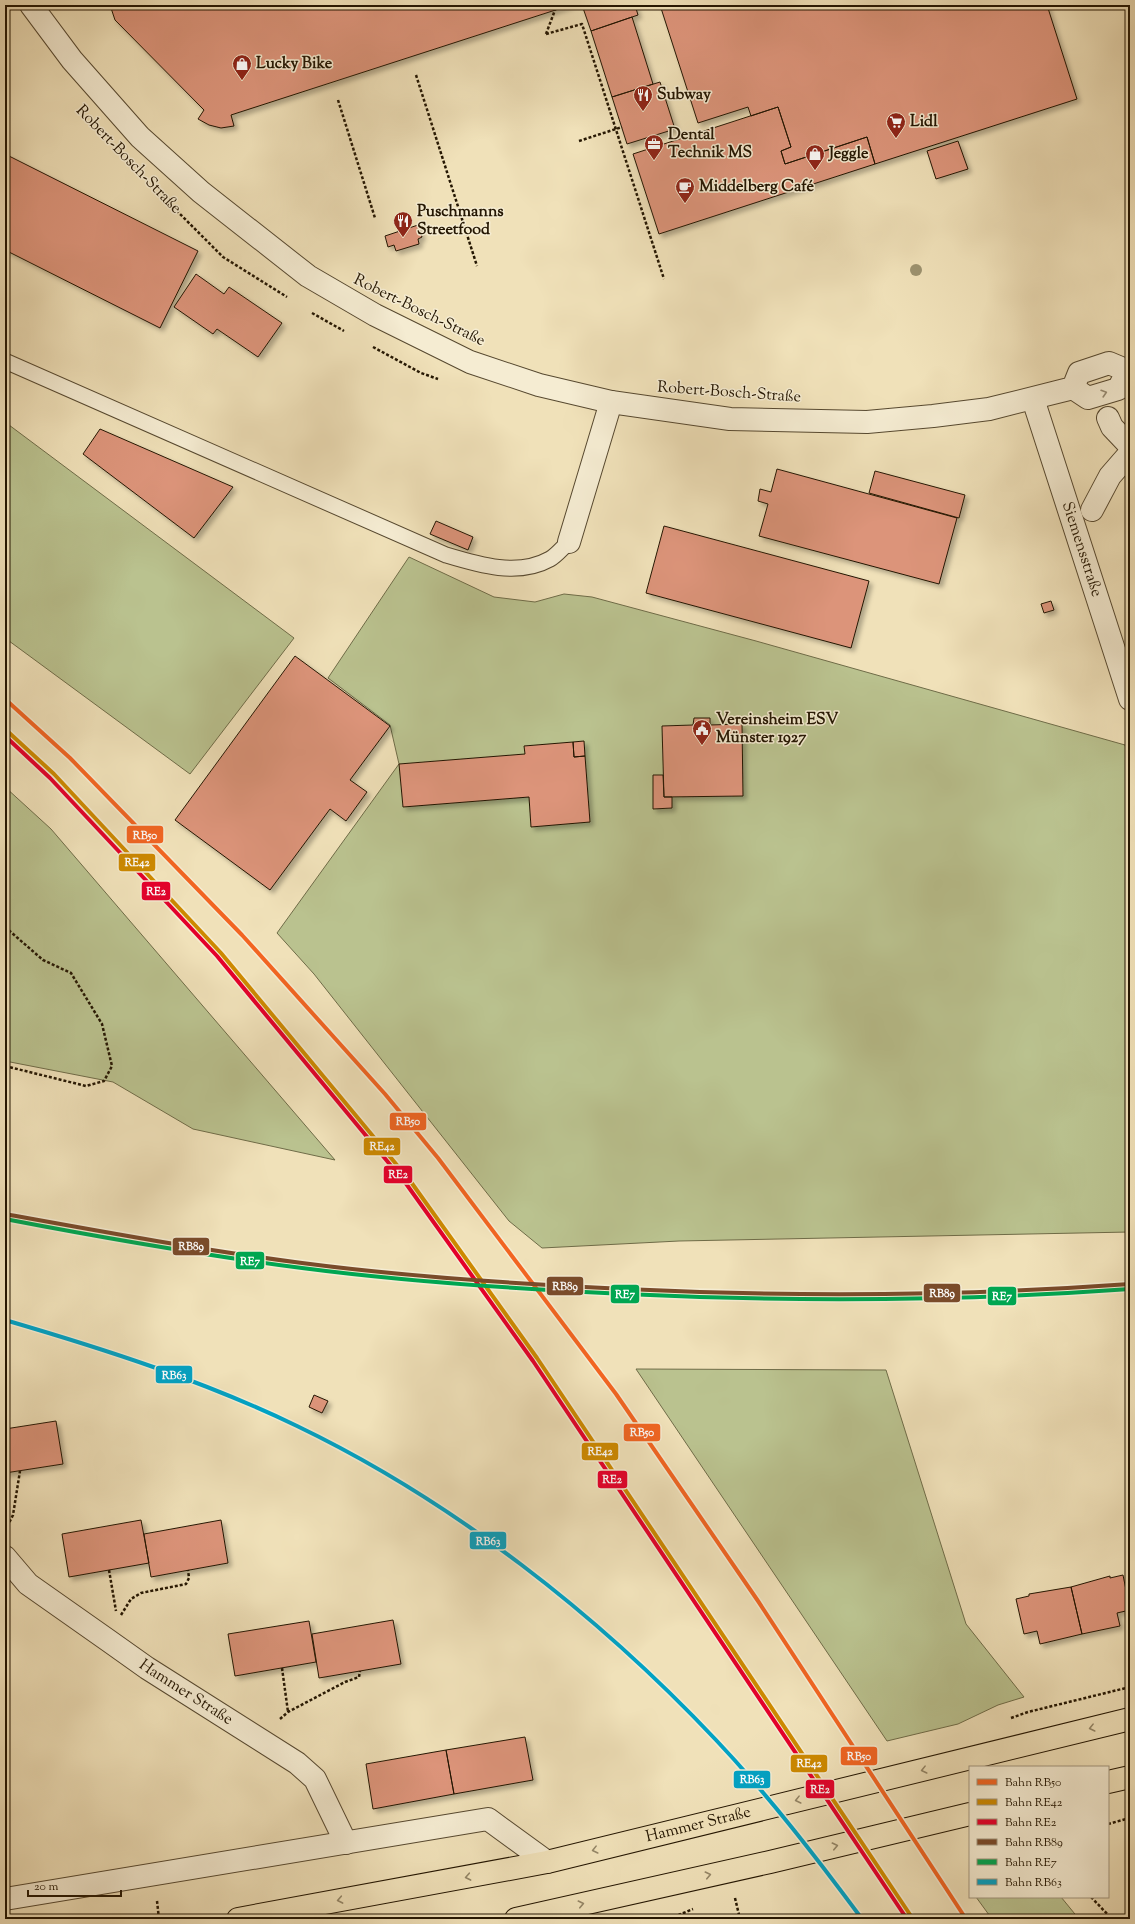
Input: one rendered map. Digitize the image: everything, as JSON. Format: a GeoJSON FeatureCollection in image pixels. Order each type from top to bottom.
{"type":"FeatureCollection","features":[{"type":"Feature","properties":{"kind":"main road","name":"Hammer Straße"},"geometry":{"type":"LineString","coordinates":[[238,1919],[547,1862],[1130,1719]]}},
{"type":"Feature","properties":{"kind":"main road"},"geometry":{"type":"LineString","coordinates":[[1109,1782],[1130,1777]]}},
{"type":"Feature","properties":{"kind":"main road"},"geometry":{"type":"LineString","coordinates":[[516,1919],[770,1862],[969,1814]]}},
{"type":"Feature","properties":{"kind":"street","name":"Robert-Bosch-Straße"},"geometry":{"type":"LineString","coordinates":[[31,5],[72,60],[140,137],[201,192],[308,276],[375,315],[470,362],[539,385],[611,402],[730,419],[867,422],[989,409],[1033,399]]}},
{"type":"Feature","properties":{"kind":"street"},"geometry":{"type":"LineString","coordinates":[[1033,399],[1073,388],[1079,373],[1109,364],[1129,370]]}},
{"type":"Feature","properties":{"kind":"street","name":"Siemensstraße"},"geometry":{"type":"LineString","coordinates":[[1033,399],[1130,700]]}},
{"type":"Feature","properties":{"kind":"street"},"geometry":{"type":"LineString","coordinates":[[569,542],[611,402]]}},
{"type":"Feature","properties":{"kind":"street"},"geometry":{"type":"LineString","coordinates":[[1108,418],[1112,427],[1130,446]]}},
{"type":"Feature","properties":{"kind":"street","name":"Siemensstraße"},"geometry":{"type":"LineString","coordinates":[[1092,510],[1110,476],[1130,453]]}},
{"type":"Feature","properties":{"kind":"street","name":"Hammer Straße"},"geometry":{"type":"LineString","coordinates":[[5,1557],[28,1584],[147,1668],[297,1763],[314,1779],[346,1843]]}},
{"type":"Feature","properties":{"kind":"street"},"geometry":{"type":"LineString","coordinates":[[5,1899],[488,1818],[547,1862]]}},
{"type":"Feature","properties":{"kind":"lane"},"geometry":{"type":"LineString","coordinates":[[5,361],[446,555],[478,565],[507,568],[532,567],[552,558],[569,542]]}},
{"type":"Feature","properties":{"kind":"path"},"geometry":{"type":"LineString","coordinates":[[554,10],[546,34],[582,24],[664,279]]}},
{"type":"Feature","properties":{"kind":"path"},"geometry":{"type":"LineString","coordinates":[[416,75],[477,266]]}},
{"type":"Feature","properties":{"kind":"path"},"geometry":{"type":"LineString","coordinates":[[338,100],[375,218]]}},
{"type":"Feature","properties":{"kind":"path"},"geometry":{"type":"LineString","coordinates":[[579,141],[622,127]]}},
{"type":"Feature","properties":{"kind":"path","name":"Robert-Bosch-Straße"},"geometry":{"type":"LineString","coordinates":[[170,203],[222,257],[288,298]]}},
{"type":"Feature","properties":{"kind":"path"},"geometry":{"type":"LineString","coordinates":[[308,310],[348,333]]}},
{"type":"Feature","properties":{"kind":"path"},"geometry":{"type":"LineString","coordinates":[[368,344],[421,373],[443,380]]}},
{"type":"Feature","properties":{"kind":"path"},"geometry":{"type":"LineString","coordinates":[[5,927],[43,960],[71,973],[102,1024],[112,1066],[104,1081],[86,1086],[5,1066]]}},
{"type":"Feature","properties":{"kind":"path"},"geometry":{"type":"LineString","coordinates":[[5,1531],[13,1515],[20,1471]]}},
{"type":"Feature","properties":{"kind":"path"},"geometry":{"type":"LineString","coordinates":[[109,1570],[118,1620],[132,1599],[141,1593],[186,1584],[189,1578],[188,1570]]}},
{"type":"Feature","properties":{"kind":"path"},"geometry":{"type":"LineString","coordinates":[[282,1668],[288,1712]]}},
{"type":"Feature","properties":{"kind":"path"},"geometry":{"type":"LineString","coordinates":[[260,1739],[288,1712],[345,1682],[359,1677],[360,1671]]}},
{"type":"Feature","properties":{"kind":"path"},"geometry":{"type":"LineString","coordinates":[[1109,1824],[1130,1818]]}},
{"type":"Feature","properties":{"kind":"path"},"geometry":{"type":"LineString","coordinates":[[733,1892],[740,1919]]}},
{"type":"Feature","properties":{"kind":"path"},"geometry":{"type":"LineString","coordinates":[[1092,1898],[1112,1919]]}},
{"type":"Feature","properties":{"kind":"green space"},"geometry":{"type":"Polygon","coordinates":[[[5,422],[294,638],[190,774],[5,638],[5,422]]]}},
{"type":"Feature","properties":{"kind":"green space"},"geometry":{"type":"Polygon","coordinates":[[[409,557],[494,597],[535,602],[564,594],[592,597],[756,641],[1125,745],[1130,762],[1130,1232],[679,1241],[542,1248],[509,1221],[314,974],[277,933],[399,764],[390,725],[328,678],[409,557]]]}},
{"type":"Feature","properties":{"kind":"green space"},"geometry":{"type":"Polygon","coordinates":[[[5,787],[51,829],[335,1160],[193,1129],[113,1082],[5,1061],[5,787]]]}},
{"type":"Feature","properties":{"kind":"green space"},"geometry":{"type":"Polygon","coordinates":[[[636,1369],[886,1370],[966,1624],[1024,1697],[998,1705],[958,1724],[887,1741],[636,1369]]]}},
{"type":"Feature","properties":{"kind":"green space"},"geometry":{"type":"Polygon","coordinates":[[[977,1898],[1062,1898],[1079,1919],[992,1919],[977,1898]]]}},
{"type":"Feature","properties":{"kind":"building"},"geometry":{"type":"Polygon","coordinates":[[[110,5],[571,5],[231,115],[234,126],[221,128],[209,125],[198,119],[204,110],[115,20],[110,5]]]}},
{"type":"Feature","properties":{"kind":"building"},"geometry":{"type":"Polygon","coordinates":[[[582,5],[635,5],[638,15],[591,31],[582,5]]]}},
{"type":"Feature","properties":{"kind":"building"},"geometry":{"type":"Polygon","coordinates":[[[660,5],[1047,5],[1077,99],[875,164],[867,137],[785,164],[781,151],[791,147],[778,107],[751,116],[748,107],[698,123],[660,5]]]}},
{"type":"Feature","properties":{"kind":"building"},"geometry":{"type":"Polygon","coordinates":[[[632,17],[653,84],[612,97],[591,31],[632,17]]]}},
{"type":"Feature","properties":{"kind":"building","name":"Subway"},"geometry":{"type":"Polygon","coordinates":[[[660,82],[675,129],[627,144],[612,97],[660,82]]]}},
{"type":"Feature","properties":{"kind":"building"},"geometry":{"type":"Polygon","coordinates":[[[778,107],[791,147],[781,151],[785,164],[867,137],[875,164],[659,234],[633,154],[778,107]]]}},
{"type":"Feature","properties":{"kind":"building"},"geometry":{"type":"Polygon","coordinates":[[[958,141],[968,169],[936,179],[927,151],[958,141]]]}},
{"type":"Feature","properties":{"kind":"building"},"geometry":{"type":"Polygon","coordinates":[[[5,154],[198,251],[160,328],[5,250],[5,154]]]}},
{"type":"Feature","properties":{"kind":"building","name":"Puschmanns Streetfood"},"geometry":{"type":"Polygon","coordinates":[[[418,225],[422,237],[418,239],[419,244],[396,251],[394,245],[388,247],[385,236],[418,225]]]}},
{"type":"Feature","properties":{"kind":"building"},"geometry":{"type":"Polygon","coordinates":[[[196,274],[224,294],[229,287],[282,323],[258,357],[217,329],[213,334],[174,307],[196,274]]]}},
{"type":"Feature","properties":{"kind":"building"},"geometry":{"type":"Polygon","coordinates":[[[100,429],[233,487],[194,538],[83,454],[100,429]]]}},
{"type":"Feature","properties":{"kind":"building"},"geometry":{"type":"Polygon","coordinates":[[[777,469],[957,518],[939,584],[759,536],[768,504],[758,501],[760,489],[771,492],[777,469]]]}},
{"type":"Feature","properties":{"kind":"building"},"geometry":{"type":"Polygon","coordinates":[[[875,471],[965,495],[959,518],[869,493],[875,471]]]}},
{"type":"Feature","properties":{"kind":"building"},"geometry":{"type":"Polygon","coordinates":[[[436,521],[473,537],[468,550],[430,534],[436,521]]]}},
{"type":"Feature","properties":{"kind":"building"},"geometry":{"type":"Polygon","coordinates":[[[664,526],[869,581],[851,648],[646,593],[664,526]]]}},
{"type":"Feature","properties":{"kind":"building"},"geometry":{"type":"Polygon","coordinates":[[[1051,601],[1054,610],[1044,613],[1041,604],[1051,601]]]}},
{"type":"Feature","properties":{"kind":"building"},"geometry":{"type":"Polygon","coordinates":[[[295,656],[390,726],[350,780],[367,792],[346,821],[330,809],[270,890],[175,820],[295,656]]]}},
{"type":"Feature","properties":{"kind":"building","name":"Vereinsheim ESV Münster 1927"},"geometry":{"type":"Polygon","coordinates":[[[694,718],[710,718],[710,725],[742,724],[743,796],[664,797],[662,726],[693,725],[694,718]]]}},
{"type":"Feature","properties":{"kind":"building"},"geometry":{"type":"Polygon","coordinates":[[[584,741],[585,756],[574,757],[573,742],[584,741]]]}},
{"type":"Feature","properties":{"kind":"building"},"geometry":{"type":"Polygon","coordinates":[[[573,742],[574,757],[585,756],[590,822],[531,827],[529,797],[403,807],[399,764],[525,754],[524,746],[573,742]]]}},
{"type":"Feature","properties":{"kind":"building"},"geometry":{"type":"Polygon","coordinates":[[[653,775],[663,775],[664,797],[672,797],[672,808],[653,809],[653,775]]]}},
{"type":"Feature","properties":{"kind":"building"},"geometry":{"type":"Polygon","coordinates":[[[314,1395],[328,1401],[322,1413],[309,1407],[314,1395]]]}},
{"type":"Feature","properties":{"kind":"building"},"geometry":{"type":"Polygon","coordinates":[[[56,1421],[63,1464],[5,1473],[5,1429],[56,1421]]]}},
{"type":"Feature","properties":{"kind":"building"},"geometry":{"type":"Polygon","coordinates":[[[141,1520],[149,1563],[69,1577],[62,1534],[141,1520]]]}},
{"type":"Feature","properties":{"kind":"building"},"geometry":{"type":"Polygon","coordinates":[[[221,1520],[228,1563],[151,1577],[144,1534],[221,1520]]]}},
{"type":"Feature","properties":{"kind":"building"},"geometry":{"type":"Polygon","coordinates":[[[1123,1575],[1130,1610],[1117,1613],[1120,1626],[1082,1634],[1071,1587],[1110,1576],[1110,1578],[1123,1575]]]}},
{"type":"Feature","properties":{"kind":"building"},"geometry":{"type":"Polygon","coordinates":[[[1071,1587],[1082,1634],[1040,1644],[1037,1631],[1024,1634],[1016,1599],[1029,1596],[1029,1594],[1071,1587]]]}},
{"type":"Feature","properties":{"kind":"building"},"geometry":{"type":"Polygon","coordinates":[[[393,1620],[401,1664],[319,1678],[312,1634],[393,1620]]]}},
{"type":"Feature","properties":{"kind":"building"},"geometry":{"type":"Polygon","coordinates":[[[309,1621],[316,1662],[235,1676],[228,1634],[309,1621]]]}},
{"type":"Feature","properties":{"kind":"building"},"geometry":{"type":"Polygon","coordinates":[[[525,1737],[533,1780],[454,1794],[446,1750],[525,1737]]]}},
{"type":"Feature","properties":{"kind":"building"},"geometry":{"type":"Polygon","coordinates":[[[446,1750],[454,1794],[373,1809],[366,1764],[446,1750]]]}},
{"type":"Feature","properties":{"kind":"rail line","name":"RB50"},"geometry":{"type":"LineString","coordinates":[[5,699],[70,758],[242,935],[385,1094],[438,1158],[616,1394],[758,1601],[966,1919]]}},
{"type":"Feature","properties":{"kind":"rail line","name":"RE42"},"geometry":{"type":"LineString","coordinates":[[5,729],[54,774],[221,953],[411,1182],[537,1358],[913,1919]]}},
{"type":"Feature","properties":{"kind":"rail line","name":"RE2"},"geometry":{"type":"LineString","coordinates":[[5,736],[50,778],[217,956],[407,1185],[533,1361],[907,1919]]}},
{"type":"Feature","properties":{"kind":"rail line","name":"RB89"},"geometry":{"type":"LineString","coordinates":[[5,1214],[190,1247],[302,1263],[423,1276],[544,1285],[688,1292],[878,1294],[1004,1291],[1130,1284]]}},
{"type":"Feature","properties":{"kind":"rail line","name":"RE7"},"geometry":{"type":"LineString","coordinates":[[5,1219],[153,1246],[302,1268],[423,1281],[544,1290],[688,1297],[878,1299],[1004,1296],[1130,1289]]}},
{"type":"Feature","properties":{"kind":"rail line","name":"RB63"},"geometry":{"type":"LineString","coordinates":[[5,1320],[116,1354],[190,1380],[262,1410],[355,1456],[412,1489],[467,1525],[521,1564],[573,1605],[671,1694],[736,1761],[755,1783],[810,1850],[862,1919]]}},
{"type":"Feature","properties":{"kind":"place","name":"Lucky Bike"},"geometry":{"type":"Point","coordinates":[242,81]}},
{"type":"Feature","properties":{"kind":"place","name":"Subway"},"geometry":{"type":"Point","coordinates":[643,112]}},
{"type":"Feature","properties":{"kind":"place","name":"Lidl"},"geometry":{"type":"Point","coordinates":[896,139]}},
{"type":"Feature","properties":{"kind":"place","name":"Dental Technik MS"},"geometry":{"type":"Point","coordinates":[654,161]}},
{"type":"Feature","properties":{"kind":"place","name":"Jeggle"},"geometry":{"type":"Point","coordinates":[815,171]}},
{"type":"Feature","properties":{"kind":"place","name":"Middelberg Café"},"geometry":{"type":"Point","coordinates":[685,204]}},
{"type":"Feature","properties":{"kind":"place","name":"Puschmanns Streetfood"},"geometry":{"type":"Point","coordinates":[403,238]}},
{"type":"Feature","properties":{"kind":"place","name":"Vereinsheim ESV Münster 1927"},"geometry":{"type":"Point","coordinates":[702,746]}}]}
